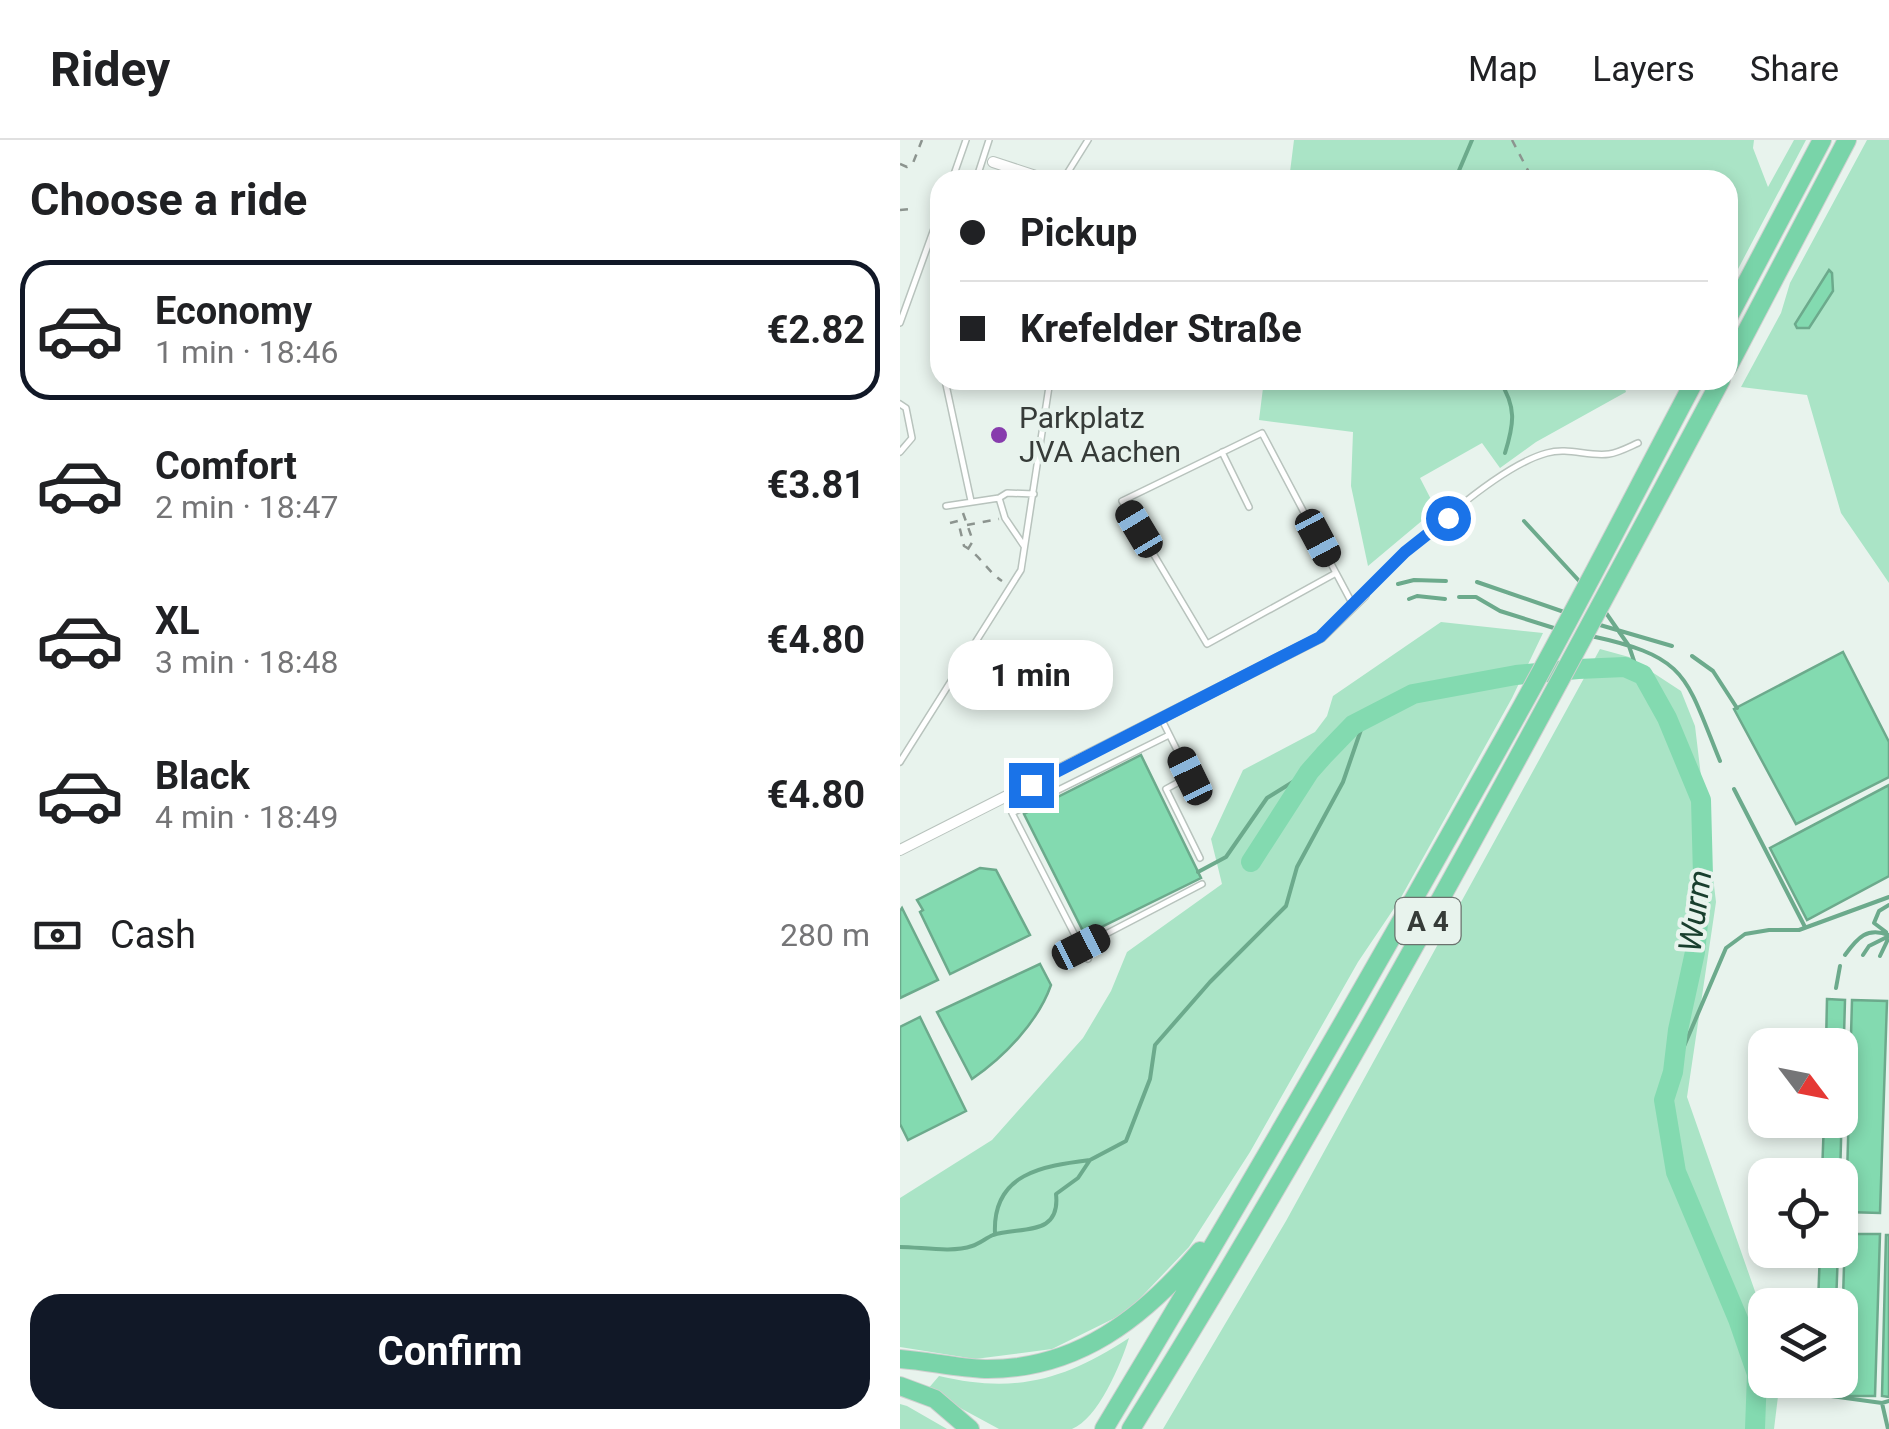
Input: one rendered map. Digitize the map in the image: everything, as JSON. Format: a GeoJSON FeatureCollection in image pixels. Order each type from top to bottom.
{"type":"FeatureCollection","features":[{"type":"Feature","properties":{"kind":"highway"},"geometry":{"type":"LineString","coordinates":[[1738,299],[1822,140]]}},
{"type":"Feature","properties":{"kind":"highway"},"geometry":{"type":"LineString","coordinates":[[1738,348],[1848,140]]}},
{"type":"Feature","properties":{"kind":"highway","name":"A 4"},"geometry":{"type":"LineString","coordinates":[[1104,1429],[1236,1209],[1523,704],[1690,390]]}},
{"type":"Feature","properties":{"kind":"highway","name":"A 4"},"geometry":{"type":"LineString","coordinates":[[1135,1424],[1312,1126],[1543,714],[1715,390]]}},
{"type":"Feature","properties":{"kind":"highway"},"geometry":{"type":"LineString","coordinates":[[900,1359],[998,1368],[1040,1363],[1079,1351],[1112,1335],[1153,1302],[1236,1209]]}},
{"type":"Feature","properties":{"kind":"highway"},"geometry":{"type":"LineString","coordinates":[[900,1386],[941,1403],[970,1429]]}},
{"type":"Feature","properties":{"kind":"street"},"geometry":{"type":"LineString","coordinates":[[993,162],[1017,170]]}},
{"type":"Feature","properties":{"kind":"street"},"geometry":{"type":"LineString","coordinates":[[900,850],[1320,637],[1364,594]]}},
{"type":"Feature","properties":{"kind":"lane"},"geometry":{"type":"LineString","coordinates":[[956,170],[966,140]]}},
{"type":"Feature","properties":{"kind":"lane"},"geometry":{"type":"LineString","coordinates":[[980,170],[990,140]]}},
{"type":"Feature","properties":{"kind":"lane"},"geometry":{"type":"LineString","coordinates":[[1069,170],[1088,140]]}},
{"type":"Feature","properties":{"kind":"lane"},"geometry":{"type":"LineString","coordinates":[[900,323],[930,240]]}},
{"type":"Feature","properties":{"kind":"lane"},"geometry":{"type":"LineString","coordinates":[[946,390],[971,502]]}},
{"type":"Feature","properties":{"kind":"lane"},"geometry":{"type":"LineString","coordinates":[[900,762],[1012,587],[1026,548],[1049,390]]}},
{"type":"Feature","properties":{"kind":"lane"},"geometry":{"type":"LineString","coordinates":[[900,404],[906,408],[912,438],[900,452]]}},
{"type":"Feature","properties":{"kind":"lane"},"geometry":{"type":"LineString","coordinates":[[1336,573],[1207,644],[1122,501],[1262,432],[1336,573],[1353,606]]}},
{"type":"Feature","properties":{"kind":"lane"},"geometry":{"type":"LineString","coordinates":[[1364,594],[1405,552],[1511,471],[1547,453],[1610,454],[1638,444]]}},
{"type":"Feature","properties":{"kind":"lane"},"geometry":{"type":"LineString","coordinates":[[1222,452],[1249,507]]}},
{"type":"Feature","properties":{"kind":"lane"},"geometry":{"type":"LineString","coordinates":[[946,506],[1008,493],[1034,494]]}},
{"type":"Feature","properties":{"kind":"lane"},"geometry":{"type":"LineString","coordinates":[[998,498],[1005,518],[1026,548]]}},
{"type":"Feature","properties":{"kind":"lane"},"geometry":{"type":"LineString","coordinates":[[1162,720],[1190,776],[1166,789],[1200,858]]}},
{"type":"Feature","properties":{"kind":"lane"},"geometry":{"type":"LineString","coordinates":[[1088,959],[1012,813],[1170,735]]}},
{"type":"Feature","properties":{"kind":"lane"},"geometry":{"type":"LineString","coordinates":[[1081,947],[1202,884]]}},
{"type":"Feature","properties":{"kind":"path"},"geometry":{"type":"LineString","coordinates":[[900,164],[913,164],[922,140]]}},
{"type":"Feature","properties":{"kind":"path"},"geometry":{"type":"LineString","coordinates":[[1512,140],[1528,170]]}},
{"type":"Feature","properties":{"kind":"path"},"geometry":{"type":"LineString","coordinates":[[900,210],[910,209]]}},
{"type":"Feature","properties":{"kind":"path"},"geometry":{"type":"LineString","coordinates":[[950,523],[1005,518]]}},
{"type":"Feature","properties":{"kind":"path"},"geometry":{"type":"LineString","coordinates":[[958,521],[964,546],[976,553],[991,574],[1012,587]]}},
{"type":"Feature","properties":{"kind":"shaded area"},"geometry":{"type":"Polygon","coordinates":[[[1294,140],[1754,140],[1753,148],[1768,187],[1794,140],[1806,140],[1738,269],[1738,170],[1290,170],[1294,140]]]}},
{"type":"Feature","properties":{"kind":"shaded area"},"geometry":{"type":"Polygon","coordinates":[[[1867,140],[1889,140],[1889,583],[1841,513],[1807,395],[1741,387],[1781,313],[1790,283],[1867,140]]]}},
{"type":"Feature","properties":{"kind":"shaded area"},"geometry":{"type":"Polygon","coordinates":[[[1829,270],[1833,291],[1809,328],[1797,328],[1795,324],[1829,270]]]}},
{"type":"Feature","properties":{"kind":"shaded area"},"geometry":{"type":"Polygon","coordinates":[[[1263,390],[1626,392],[1536,442],[1500,468],[1482,443],[1420,478],[1436,509],[1368,566],[1351,486],[1353,432],[1259,420],[1263,390]]]}},
{"type":"Feature","properties":{"kind":"shaded area"},"geometry":{"type":"Polygon","coordinates":[[[1441,622],[1543,633],[1512,698],[1399,901],[1358,962],[1250,1152],[1189,1247],[1127,1312],[1052,1349],[975,1359],[900,1347],[900,1198],[992,1140],[1083,1038],[1111,991],[1127,952],[1222,884],[1211,839],[1243,770],[1315,732],[1327,716],[1333,696],[1441,622]]]}},
{"type":"Feature","properties":{"kind":"shaded area"},"geometry":{"type":"Polygon","coordinates":[[[1600,649],[1629,657],[1681,691],[1695,726],[1716,902],[1687,1097],[1754,1288],[1748,1288],[1748,1398],[1778,1398],[1774,1429],[1163,1429],[1286,1221],[1600,649]]]}},
{"type":"Feature","properties":{"kind":"shaded area"},"geometry":{"type":"Polygon","coordinates":[[[1843,652],[1889,742],[1889,777],[1796,824],[1734,709],[1843,652]]]}},
{"type":"Feature","properties":{"kind":"shaded area"},"geometry":{"type":"Polygon","coordinates":[[[1141,755],[1201,878],[1085,935],[1024,814],[1141,755]]]}},
{"type":"Feature","properties":{"kind":"shaded area"},"geometry":{"type":"Polygon","coordinates":[[[1889,785],[1889,876],[1807,920],[1770,848],[1889,785]]]}},
{"type":"Feature","properties":{"kind":"shaded area"},"geometry":{"type":"Polygon","coordinates":[[[980,868],[996,870],[1030,935],[950,974],[917,900],[980,868]]]}},
{"type":"Feature","properties":{"kind":"shaded area"},"geometry":{"type":"Polygon","coordinates":[[[902,908],[938,980],[900,998],[900,911],[902,908]]]}},
{"type":"Feature","properties":{"kind":"shaded area"},"geometry":{"type":"Polygon","coordinates":[[[1040,964],[1051,985],[1038,1012],[1008,1049],[972,1079],[937,1012],[1040,964]]]}},
{"type":"Feature","properties":{"kind":"shaded area"},"geometry":{"type":"Polygon","coordinates":[[[1827,999],[1845,1000],[1844,1028],[1826,1028],[1827,999]]]}},
{"type":"Feature","properties":{"kind":"shaded area"},"geometry":{"type":"Polygon","coordinates":[[[1852,1000],[1887,1001],[1880,1213],[1858,1212],[1858,1158],[1848,1158],[1848,1138],[1858,1138],[1858,1028],[1851,1028],[1852,1000]]]}},
{"type":"Feature","properties":{"kind":"shaded area"},"geometry":{"type":"Polygon","coordinates":[[[920,1017],[966,1111],[908,1140],[900,1124],[900,1027],[920,1017]]]}},
{"type":"Feature","properties":{"kind":"shaded area"},"geometry":{"type":"Polygon","coordinates":[[[1823,1138],[1841,1138],[1841,1158],[1823,1158],[1823,1138]]]}},
{"type":"Feature","properties":{"kind":"shaded area"},"geometry":{"type":"Polygon","coordinates":[[[1858,1234],[1880,1234],[1875,1396],[1858,1396],[1858,1288],[1843,1288],[1844,1268],[1858,1268],[1858,1234]]]}},
{"type":"Feature","properties":{"kind":"shaded area"},"geometry":{"type":"Polygon","coordinates":[[[1889,1235],[1889,1397],[1882,1396],[1889,1235]]]}},
{"type":"Feature","properties":{"kind":"shaded area"},"geometry":{"type":"Polygon","coordinates":[[[1819,1268],[1837,1268],[1837,1288],[1819,1288],[1819,1268]]]}},
{"type":"Feature","properties":{"kind":"shaded area"},"geometry":{"type":"Polygon","coordinates":[[[1129,1338],[1099,1403],[1072,1429],[999,1429],[927,1390],[939,1376],[992,1384],[1038,1380],[1083,1364],[1129,1338]]]}},
{"type":"Feature","properties":{"kind":"shaded area"},"geometry":{"type":"Polygon","coordinates":[[[900,1404],[907,1406],[947,1429],[900,1429],[900,1404]]]}},
{"type":"Feature","properties":{"kind":"waterway"},"geometry":{"type":"LineString","coordinates":[[1459,170],[1472,140]]}},
{"type":"Feature","properties":{"kind":"waterway"},"geometry":{"type":"LineString","coordinates":[[1504,390],[1512,416],[1505,453]]}},
{"type":"Feature","properties":{"kind":"waterway"},"geometry":{"type":"LineString","coordinates":[[1524,521],[1582,584]]}},
{"type":"Feature","properties":{"kind":"waterway"},"geometry":{"type":"LineString","coordinates":[[1398,584],[1446,581]]}},
{"type":"Feature","properties":{"kind":"waterway"},"geometry":{"type":"LineString","coordinates":[[1477,582],[1567,613]]}},
{"type":"Feature","properties":{"kind":"waterway"},"geometry":{"type":"LineString","coordinates":[[1459,597],[1476,597],[1500,611],[1557,629]]}},
{"type":"Feature","properties":{"kind":"waterway"},"geometry":{"type":"LineString","coordinates":[[1409,599],[1445,599]]}},
{"type":"Feature","properties":{"kind":"waterway"},"geometry":{"type":"LineString","coordinates":[[1604,610],[1629,646],[1637,670]]}},
{"type":"Feature","properties":{"kind":"waterway"},"geometry":{"type":"LineString","coordinates":[[1600,625],[1672,646]]}},
{"type":"Feature","properties":{"kind":"waterway"},"geometry":{"type":"LineString","coordinates":[[1591,636],[1647,652],[1679,674],[1699,708],[1720,761]]}},
{"type":"Feature","properties":{"kind":"waterway"},"geometry":{"type":"LineString","coordinates":[[1692,656],[1713,671],[1737,708]]}},
{"type":"Feature","properties":{"kind":"waterway","name":"Wurm"},"geometry":{"type":"LineString","coordinates":[[1251,862],[1324,755],[1353,725],[1413,694],[1516,675],[1578,669],[1625,667],[1643,675],[1667,718],[1701,800],[1703,876],[1695,952],[1673,1072],[1664,1100],[1676,1172],[1757,1374],[1755,1429]]}},
{"type":"Feature","properties":{"kind":"waterway","name":"Wurm"},"geometry":{"type":"LineString","coordinates":[[900,1247],[964,1248],[1003,1232],[1045,1224],[1056,1208],[1056,1194],[1078,1178],[1090,1160],[1126,1141],[1150,1079],[1155,1045],[1210,982],[1286,906],[1297,867],[1343,782],[1365,718]]}},
{"type":"Feature","properties":{"kind":"waterway"},"geometry":{"type":"LineString","coordinates":[[1198,872],[1226,857],[1267,798],[1309,772]]}},
{"type":"Feature","properties":{"kind":"waterway"},"geometry":{"type":"LineString","coordinates":[[1734,789],[1805,927]]}},
{"type":"Feature","properties":{"kind":"waterway"},"geometry":{"type":"LineString","coordinates":[[1673,1072],[1726,948],[1745,934],[1799,930],[1889,897]]}},
{"type":"Feature","properties":{"kind":"waterway"},"geometry":{"type":"LineString","coordinates":[[1886,932],[1874,923],[1879,911],[1889,905]]}},
{"type":"Feature","properties":{"kind":"waterway"},"geometry":{"type":"LineString","coordinates":[[1845,955],[1864,935],[1889,935]]}},
{"type":"Feature","properties":{"kind":"waterway"},"geometry":{"type":"LineString","coordinates":[[1863,955],[1869,946],[1889,936]]}},
{"type":"Feature","properties":{"kind":"waterway"},"geometry":{"type":"LineString","coordinates":[[1880,956],[1889,937]]}},
{"type":"Feature","properties":{"kind":"waterway"},"geometry":{"type":"LineString","coordinates":[[1836,988],[1840,966]]}},
{"type":"Feature","properties":{"kind":"waterway","name":"Wurm"},"geometry":{"type":"LineString","coordinates":[[995,1234],[996,1214],[1011,1185],[1038,1170],[1090,1160]]}},
{"type":"Feature","properties":{"kind":"waterway"},"geometry":{"type":"LineString","coordinates":[[1846,1398],[1889,1401]]}},
{"type":"Feature","properties":{"kind":"waterway"},"geometry":{"type":"LineString","coordinates":[[1882,1403],[1888,1429]]}},
{"type":"Feature","properties":{"kind":"place","name":"Parkplatz JVA Aachen"},"geometry":{"type":"Point","coordinates":[999,435]}},
{"type":"Feature","properties":{"kind":"route"},"geometry":{"type":"LineString","coordinates":[[1031,785],[1320,637],[1405,552],[1448,518]]}}]}
